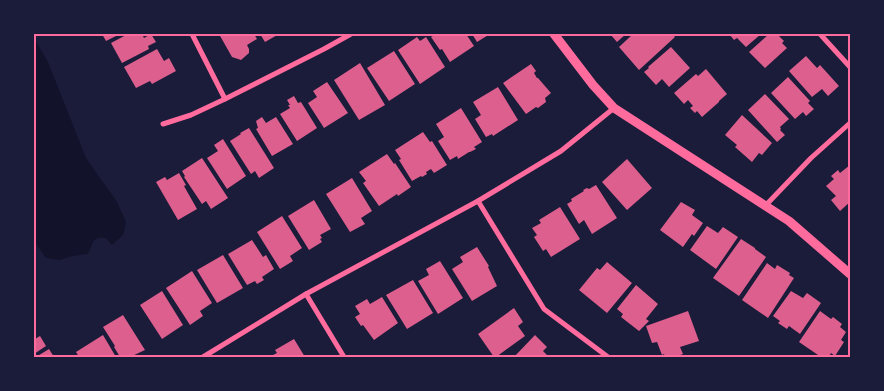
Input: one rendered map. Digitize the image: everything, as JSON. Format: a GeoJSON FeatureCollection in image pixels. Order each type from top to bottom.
{"type":"FeatureCollection","features":[{"type":"Feature","properties":{"kind":"street"},"geometry":{"type":"LineString","coordinates":[[192,34],[225,99]]}},
{"type":"Feature","properties":{"kind":"street"},"geometry":{"type":"LineString","coordinates":[[163,124],[191,115],[225,99],[351,34]]}},
{"type":"Feature","properties":{"kind":"street"},"geometry":{"type":"LineString","coordinates":[[554,34],[593,85],[614,108],[789,221],[850,274]]}},
{"type":"Feature","properties":{"kind":"street"},"geometry":{"type":"LineString","coordinates":[[820,34],[850,67]]}},
{"type":"Feature","properties":{"kind":"street"},"geometry":{"type":"LineString","coordinates":[[203,357],[306,294],[478,201],[562,151],[614,108]]}},
{"type":"Feature","properties":{"kind":"street"},"geometry":{"type":"LineString","coordinates":[[766,205],[811,158],[850,123]]}},
{"type":"Feature","properties":{"kind":"street"},"geometry":{"type":"LineString","coordinates":[[478,201],[544,309],[608,357]]}},
{"type":"Feature","properties":{"kind":"street"},"geometry":{"type":"LineString","coordinates":[[306,294],[344,357]]}},
{"type":"Feature","properties":{"kind":"shaded area"},"geometry":{"type":"Polygon","coordinates":[[[34,38],[48,62],[86,158],[117,202],[126,222],[123,235],[112,245],[106,238],[98,238],[94,240],[88,254],[60,260],[46,258],[34,241],[34,38]]]}},
{"type":"Feature","properties":{"kind":"building"},"geometry":{"type":"Polygon","coordinates":[[[102,34],[120,34],[106,41],[102,34]]]}},
{"type":"Feature","properties":{"kind":"building"},"geometry":{"type":"Polygon","coordinates":[[[128,34],[142,34],[144,38],[151,34],[156,42],[148,46],[149,49],[122,63],[111,43],[128,34]]]}},
{"type":"Feature","properties":{"kind":"building"},"geometry":{"type":"Polygon","coordinates":[[[219,34],[254,34],[257,39],[247,45],[249,53],[241,60],[232,57],[219,34]]]}},
{"type":"Feature","properties":{"kind":"building"},"geometry":{"type":"Polygon","coordinates":[[[260,34],[279,34],[265,42],[260,34]]]}},
{"type":"Feature","properties":{"kind":"building"},"geometry":{"type":"Polygon","coordinates":[[[436,34],[466,34],[474,46],[450,62],[431,37],[436,34]]]}},
{"type":"Feature","properties":{"kind":"building"},"geometry":{"type":"Polygon","coordinates":[[[472,34],[490,34],[477,42],[472,34]]]}},
{"type":"Feature","properties":{"kind":"building"},"geometry":{"type":"Polygon","coordinates":[[[610,34],[626,34],[617,42],[610,34]]]}},
{"type":"Feature","properties":{"kind":"building"},"geometry":{"type":"Polygon","coordinates":[[[633,34],[672,34],[675,37],[639,70],[619,47],[633,34]]]}},
{"type":"Feature","properties":{"kind":"building"},"geometry":{"type":"Polygon","coordinates":[[[729,34],[761,34],[746,47],[737,38],[734,40],[729,34]]]}},
{"type":"Feature","properties":{"kind":"building"},"geometry":{"type":"Polygon","coordinates":[[[769,34],[777,34],[784,41],[782,43],[787,48],[765,68],[749,52],[769,34]]]}},
{"type":"Feature","properties":{"kind":"building"},"geometry":{"type":"Polygon","coordinates":[[[417,37],[420,41],[426,37],[445,67],[420,84],[398,50],[417,37]]]}},
{"type":"Feature","properties":{"kind":"building"},"geometry":{"type":"Polygon","coordinates":[[[671,47],[690,68],[669,87],[662,79],[656,85],[644,72],[671,47]]]}},
{"type":"Feature","properties":{"kind":"building"},"geometry":{"type":"Polygon","coordinates":[[[157,49],[164,61],[169,58],[176,71],[152,84],[150,81],[136,88],[124,67],[157,49]]]}},
{"type":"Feature","properties":{"kind":"building"},"geometry":{"type":"Polygon","coordinates":[[[394,51],[415,84],[389,101],[367,68],[394,51]]]}},
{"type":"Feature","properties":{"kind":"building"},"geometry":{"type":"Polygon","coordinates":[[[806,56],[817,68],[820,65],[839,86],[828,96],[822,89],[812,97],[789,71],[806,56]]]}},
{"type":"Feature","properties":{"kind":"building"},"geometry":{"type":"Polygon","coordinates":[[[360,63],[385,105],[359,120],[334,80],[360,63]]]}},
{"type":"Feature","properties":{"kind":"building"},"geometry":{"type":"Polygon","coordinates":[[[531,64],[536,71],[534,73],[537,78],[551,93],[545,98],[546,102],[526,114],[503,83],[531,64]]]}},
{"type":"Feature","properties":{"kind":"building"},"geometry":{"type":"Polygon","coordinates":[[[706,69],[727,94],[702,117],[697,111],[695,113],[690,108],[693,106],[688,100],[684,104],[674,93],[696,74],[698,76],[706,69]]]}},
{"type":"Feature","properties":{"kind":"building"},"geometry":{"type":"Polygon","coordinates":[[[788,77],[810,101],[808,103],[814,109],[806,116],[803,112],[795,119],[771,93],[788,77]]]}},
{"type":"Feature","properties":{"kind":"building"},"geometry":{"type":"Polygon","coordinates":[[[327,82],[348,113],[324,128],[308,103],[317,97],[313,91],[327,82]]]}},
{"type":"Feature","properties":{"kind":"building"},"geometry":{"type":"Polygon","coordinates":[[[498,87],[518,120],[493,136],[492,134],[486,137],[475,119],[481,115],[473,102],[498,87]]]}},
{"type":"Feature","properties":{"kind":"building"},"geometry":{"type":"Polygon","coordinates":[[[765,94],[789,119],[780,127],[780,130],[785,135],[777,142],[748,110],[765,94]]]}},
{"type":"Feature","properties":{"kind":"building"},"geometry":{"type":"Polygon","coordinates":[[[294,96],[298,103],[301,102],[317,128],[297,141],[280,114],[290,108],[287,100],[294,96]]]}},
{"type":"Feature","properties":{"kind":"building"},"geometry":{"type":"Polygon","coordinates":[[[461,108],[482,142],[474,147],[476,149],[458,159],[457,156],[450,160],[438,141],[444,137],[436,124],[461,108]]]}},
{"type":"Feature","properties":{"kind":"building"},"geometry":{"type":"Polygon","coordinates":[[[742,115],[772,143],[762,155],[759,153],[752,162],[725,135],[742,115]]]}},
{"type":"Feature","properties":{"kind":"building"},"geometry":{"type":"Polygon","coordinates":[[[262,117],[266,123],[276,117],[293,144],[272,156],[256,129],[258,128],[256,121],[262,117]]]}},
{"type":"Feature","properties":{"kind":"building"},"geometry":{"type":"Polygon","coordinates":[[[249,128],[274,168],[259,178],[255,171],[251,174],[230,141],[249,128]]]}},
{"type":"Feature","properties":{"kind":"building"},"geometry":{"type":"Polygon","coordinates":[[[423,132],[430,142],[432,141],[447,165],[434,173],[431,169],[426,172],[427,174],[412,181],[395,150],[423,132]]]}},
{"type":"Feature","properties":{"kind":"building"},"geometry":{"type":"Polygon","coordinates":[[[223,139],[246,176],[227,189],[207,158],[218,151],[214,145],[223,139]]]}},
{"type":"Feature","properties":{"kind":"building"},"geometry":{"type":"Polygon","coordinates":[[[387,154],[411,187],[379,206],[363,183],[366,181],[359,172],[387,154]]]}},
{"type":"Feature","properties":{"kind":"building"},"geometry":{"type":"Polygon","coordinates":[[[202,158],[228,198],[211,209],[206,201],[202,204],[182,171],[202,158]]]}},
{"type":"Feature","properties":{"kind":"building"},"geometry":{"type":"Polygon","coordinates":[[[627,159],[652,188],[627,210],[602,182],[627,159]]]}},
{"type":"Feature","properties":{"kind":"building"},"geometry":{"type":"Polygon","coordinates":[[[850,165],[850,202],[840,211],[831,200],[836,196],[826,186],[834,179],[831,176],[838,170],[840,173],[850,165]]]}},
{"type":"Feature","properties":{"kind":"building"},"geometry":{"type":"Polygon","coordinates":[[[179,173],[197,209],[178,220],[156,182],[165,177],[167,180],[179,173]]]}},
{"type":"Feature","properties":{"kind":"building"},"geometry":{"type":"Polygon","coordinates":[[[352,178],[372,211],[361,218],[365,224],[350,232],[326,194],[352,178]]]}},
{"type":"Feature","properties":{"kind":"building"},"geometry":{"type":"Polygon","coordinates":[[[596,185],[617,218],[592,234],[584,220],[579,224],[567,204],[583,190],[596,185]]]}},
{"type":"Feature","properties":{"kind":"building"},"geometry":{"type":"Polygon","coordinates":[[[314,200],[331,229],[320,235],[322,242],[309,250],[288,216],[314,200]]]}},
{"type":"Feature","properties":{"kind":"building"},"geometry":{"type":"Polygon","coordinates":[[[681,202],[695,210],[692,215],[703,223],[683,247],[660,230],[681,202]]]}},
{"type":"Feature","properties":{"kind":"building"},"geometry":{"type":"Polygon","coordinates":[[[560,207],[580,239],[551,257],[546,249],[543,251],[534,237],[537,235],[532,228],[541,223],[539,220],[560,207]]]}},
{"type":"Feature","properties":{"kind":"building"},"geometry":{"type":"Polygon","coordinates":[[[282,216],[302,248],[290,256],[293,261],[280,269],[257,232],[282,216]]]}},
{"type":"Feature","properties":{"kind":"building"},"geometry":{"type":"Polygon","coordinates":[[[707,226],[718,233],[723,227],[738,237],[716,269],[690,250],[707,226]]]}},
{"type":"Feature","properties":{"kind":"building"},"geometry":{"type":"Polygon","coordinates":[[[741,239],[766,257],[739,296],[713,278],[741,239]]]}},
{"type":"Feature","properties":{"kind":"building"},"geometry":{"type":"Polygon","coordinates":[[[252,240],[263,257],[266,255],[274,269],[262,277],[264,280],[257,284],[255,281],[247,285],[228,254],[252,240]]]}},
{"type":"Feature","properties":{"kind":"building"},"geometry":{"type":"Polygon","coordinates":[[[477,247],[489,266],[497,286],[472,301],[452,269],[463,262],[460,257],[477,247]]]}},
{"type":"Feature","properties":{"kind":"building"},"geometry":{"type":"Polygon","coordinates":[[[223,255],[243,288],[217,303],[197,270],[223,255]]]}},
{"type":"Feature","properties":{"kind":"building"},"geometry":{"type":"Polygon","coordinates":[[[440,261],[463,298],[438,314],[418,281],[429,275],[426,269],[440,261]]]}},
{"type":"Feature","properties":{"kind":"building"},"geometry":{"type":"Polygon","coordinates":[[[607,262],[632,283],[607,313],[579,290],[597,268],[600,270],[607,262]]]}},
{"type":"Feature","properties":{"kind":"building"},"geometry":{"type":"Polygon","coordinates":[[[767,263],[775,269],[777,265],[790,273],[789,275],[794,278],[768,318],[742,300],[767,263]]]}},
{"type":"Feature","properties":{"kind":"building"},"geometry":{"type":"Polygon","coordinates":[[[192,271],[212,303],[200,311],[203,316],[190,325],[166,288],[192,271]]]}},
{"type":"Feature","properties":{"kind":"building"},"geometry":{"type":"Polygon","coordinates":[[[413,280],[433,313],[407,329],[386,295],[413,280]]]}},
{"type":"Feature","properties":{"kind":"building"},"geometry":{"type":"Polygon","coordinates":[[[636,285],[658,304],[646,319],[649,321],[639,331],[621,317],[623,314],[617,309],[636,285]]]}},
{"type":"Feature","properties":{"kind":"building"},"geometry":{"type":"Polygon","coordinates":[[[162,291],[183,325],[162,339],[140,305],[162,291]]]}},
{"type":"Feature","properties":{"kind":"building"},"geometry":{"type":"Polygon","coordinates":[[[791,291],[803,298],[807,293],[821,303],[800,334],[789,326],[787,329],[778,323],[780,321],[773,316],[791,291]]]}},
{"type":"Feature","properties":{"kind":"building"},"geometry":{"type":"Polygon","coordinates":[[[382,297],[398,323],[374,340],[355,317],[360,314],[355,306],[367,299],[370,304],[382,297]]]}},
{"type":"Feature","properties":{"kind":"building"},"geometry":{"type":"Polygon","coordinates":[[[514,308],[523,322],[518,326],[525,336],[494,357],[478,334],[514,308]]]}},
{"type":"Feature","properties":{"kind":"building"},"geometry":{"type":"Polygon","coordinates":[[[688,311],[699,341],[680,347],[683,354],[675,357],[665,357],[664,354],[662,355],[657,342],[652,343],[646,326],[688,311]]]}},
{"type":"Feature","properties":{"kind":"building"},"geometry":{"type":"Polygon","coordinates":[[[820,311],[842,324],[840,327],[846,332],[841,340],[844,342],[835,356],[831,353],[829,357],[821,357],[799,342],[820,311]]]}},
{"type":"Feature","properties":{"kind":"building"},"geometry":{"type":"Polygon","coordinates":[[[123,315],[145,350],[130,357],[120,357],[103,327],[123,315]]]}},
{"type":"Feature","properties":{"kind":"building"},"geometry":{"type":"Polygon","coordinates":[[[103,335],[116,357],[79,357],[76,352],[103,335]]]}},
{"type":"Feature","properties":{"kind":"building"},"geometry":{"type":"Polygon","coordinates":[[[535,335],[547,347],[543,351],[549,357],[514,357],[535,335]]]}},
{"type":"Feature","properties":{"kind":"building"},"geometry":{"type":"Polygon","coordinates":[[[34,336],[35,339],[40,336],[46,346],[34,354],[34,336]]]}},
{"type":"Feature","properties":{"kind":"building"},"geometry":{"type":"Polygon","coordinates":[[[294,339],[305,357],[269,357],[277,353],[275,350],[294,339]]]}},
{"type":"Feature","properties":{"kind":"building"},"geometry":{"type":"Polygon","coordinates":[[[49,349],[54,357],[36,357],[49,349]]]}}]}
